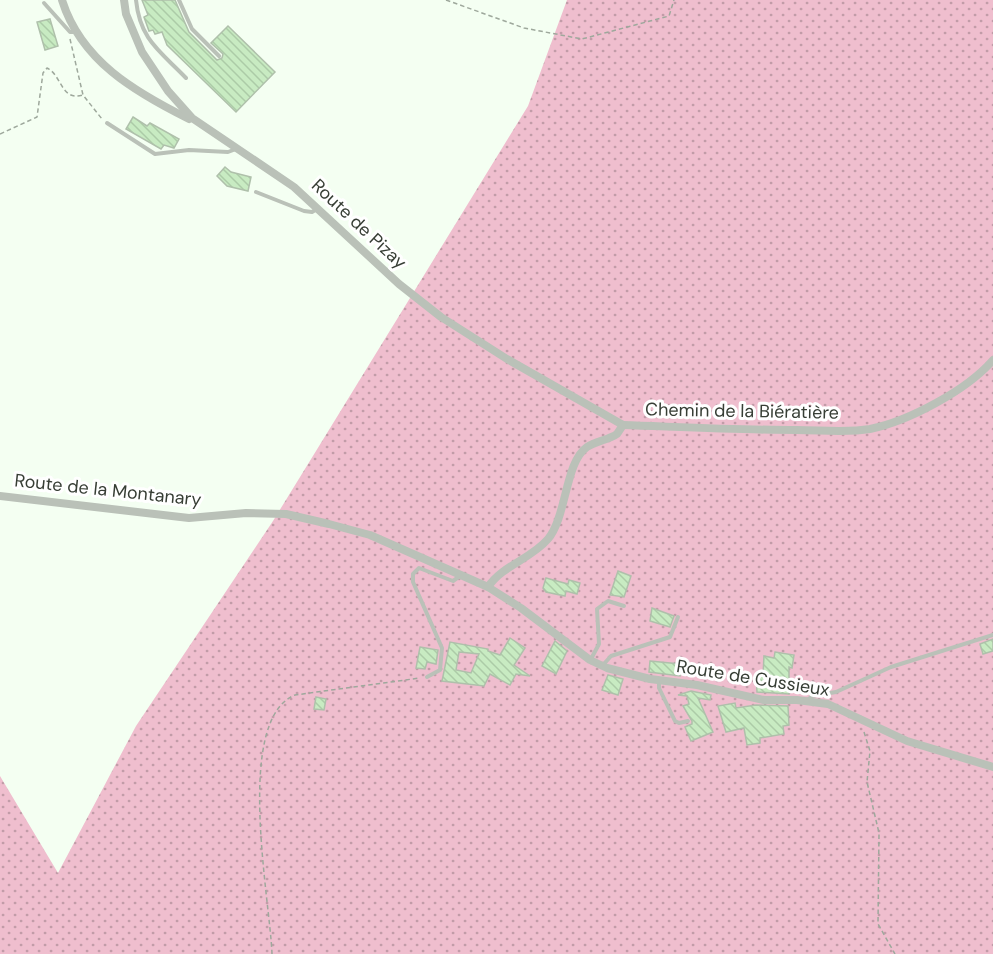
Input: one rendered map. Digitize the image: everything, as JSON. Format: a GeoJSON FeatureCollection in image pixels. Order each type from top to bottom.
{"type":"FeatureCollection","features":[{"type":"Feature","properties":{"kind":"street"},"geometry":{"type":"LineString","coordinates":[[62,0],[73,32],[97,60],[117,77],[186,118],[192,118]]}},
{"type":"Feature","properties":{"kind":"street","name":"Route de Pizay"},"geometry":{"type":"LineString","coordinates":[[124,0],[126,14],[142,52],[168,92],[192,118],[273,171],[318,208],[399,284],[441,318],[507,359],[623,425]]}},
{"type":"Feature","properties":{"kind":"street"},"geometry":{"type":"LineString","coordinates":[[158,102],[168,92]]}},
{"type":"Feature","properties":{"kind":"street","name":"Chemin de la Biératière"},"geometry":{"type":"LineString","coordinates":[[488,587],[500,572],[546,542],[557,524],[581,453],[594,443],[617,435],[623,425],[782,430],[868,429],[901,419],[929,405],[969,381],[993,360]]}},
{"type":"Feature","properties":{"kind":"street","name":"Route de la Montanary"},"geometry":{"type":"LineString","coordinates":[[0,496],[189,518],[246,513],[286,514],[370,535],[488,587]]}},
{"type":"Feature","properties":{"kind":"street","name":"Route de Cussieux"},"geometry":{"type":"LineString","coordinates":[[488,587],[521,608],[590,660],[603,666],[659,680],[697,685],[764,700],[828,704],[865,723],[934,750],[993,767]]}},
{"type":"Feature","properties":{"kind":"lane"},"geometry":{"type":"LineString","coordinates":[[136,0],[138,21],[144,34],[186,78]]}},
{"type":"Feature","properties":{"kind":"lane"},"geometry":{"type":"LineString","coordinates":[[179,0],[192,29],[219,56]]}},
{"type":"Feature","properties":{"kind":"lane"},"geometry":{"type":"LineString","coordinates":[[44,3],[73,32]]}},
{"type":"Feature","properties":{"kind":"lane"},"geometry":{"type":"LineString","coordinates":[[107,123],[155,154],[189,150],[228,152],[237,148]]}},
{"type":"Feature","properties":{"kind":"lane"},"geometry":{"type":"LineString","coordinates":[[256,192],[304,211],[312,212],[318,208]]}},
{"type":"Feature","properties":{"kind":"lane"},"geometry":{"type":"LineString","coordinates":[[427,677],[440,670],[442,648],[413,582],[413,574],[419,568],[453,581],[461,575]]}},
{"type":"Feature","properties":{"kind":"lane"},"geometry":{"type":"LineString","coordinates":[[590,660],[599,644],[597,609],[608,601],[624,606]]}},
{"type":"Feature","properties":{"kind":"lane"},"geometry":{"type":"LineString","coordinates":[[603,666],[611,656],[670,637],[678,617]]}},
{"type":"Feature","properties":{"kind":"lane"},"geometry":{"type":"LineString","coordinates":[[808,701],[812,696],[836,692],[891,666],[993,635]]}},
{"type":"Feature","properties":{"kind":"lane"},"geometry":{"type":"LineString","coordinates":[[659,680],[659,688],[675,721],[679,723],[688,721]]}},
{"type":"Feature","properties":{"kind":"path"},"geometry":{"type":"LineString","coordinates":[[446,0],[524,28],[582,39],[669,16],[674,0]]}},
{"type":"Feature","properties":{"kind":"path"},"geometry":{"type":"LineString","coordinates":[[73,32],[73,58],[83,95],[94,112],[107,123]]}},
{"type":"Feature","properties":{"kind":"path"},"geometry":{"type":"LineString","coordinates":[[0,134],[37,117],[43,73],[47,68],[54,72],[67,93],[74,97],[83,95]]}},
{"type":"Feature","properties":{"kind":"path"},"geometry":{"type":"LineString","coordinates":[[272,954],[260,795],[262,748],[273,713],[284,700],[295,695],[427,677]]}},
{"type":"Feature","properties":{"kind":"path"},"geometry":{"type":"LineString","coordinates":[[865,723],[863,730],[870,751],[867,782],[879,833],[878,924],[895,954]]}},
{"type":"Feature","properties":{"kind":"shaded area"},"geometry":{"type":"Polygon","coordinates":[[[567,0],[993,0],[993,954],[0,954],[0,776],[58,873],[136,726],[273,521],[528,106],[567,0]]]}},
{"type":"Feature","properties":{"kind":"building"},"geometry":{"type":"Polygon","coordinates":[[[142,0],[175,0],[189,32],[217,60],[222,58],[223,54],[211,43],[228,26],[275,72],[236,112],[167,45],[162,32],[155,34],[153,30],[149,31],[144,17],[148,15],[142,0]]]}},
{"type":"Feature","properties":{"kind":"building"},"geometry":{"type":"Polygon","coordinates":[[[50,19],[58,46],[45,50],[37,22],[50,19]]]}},
{"type":"Feature","properties":{"kind":"building"},"geometry":{"type":"Polygon","coordinates":[[[133,117],[147,126],[150,123],[179,139],[174,148],[164,145],[161,149],[126,129],[133,117]]]}},
{"type":"Feature","properties":{"kind":"building"},"geometry":{"type":"Polygon","coordinates":[[[225,167],[231,172],[251,177],[248,191],[227,186],[217,176],[225,167]]]}},
{"type":"Feature","properties":{"kind":"building"},"geometry":{"type":"Polygon","coordinates":[[[618,571],[631,576],[624,597],[610,595],[618,571]]]}},
{"type":"Feature","properties":{"kind":"building"},"geometry":{"type":"Polygon","coordinates":[[[546,578],[568,584],[569,580],[580,583],[577,594],[566,591],[565,596],[546,592],[543,588],[546,578]]]}},
{"type":"Feature","properties":{"kind":"building"},"geometry":{"type":"Polygon","coordinates":[[[652,608],[674,616],[670,627],[650,621],[652,608]]]}},
{"type":"Feature","properties":{"kind":"building"},"geometry":{"type":"Polygon","coordinates":[[[510,638],[525,648],[514,665],[530,676],[516,674],[510,685],[490,674],[484,686],[442,681],[450,642],[488,649],[500,655],[510,638]],[[459,652],[456,670],[471,673],[479,654],[459,652]]]}},
{"type":"Feature","properties":{"kind":"building"},"geometry":{"type":"Polygon","coordinates":[[[993,639],[993,651],[983,654],[980,644],[993,639]]]}},
{"type":"Feature","properties":{"kind":"building"},"geometry":{"type":"Polygon","coordinates":[[[555,641],[567,651],[556,674],[542,666],[555,641]]]}},
{"type":"Feature","properties":{"kind":"building"},"geometry":{"type":"Polygon","coordinates":[[[420,647],[438,650],[436,664],[427,662],[425,669],[416,668],[420,647]]]}},
{"type":"Feature","properties":{"kind":"building"},"geometry":{"type":"Polygon","coordinates":[[[775,652],[794,655],[792,668],[789,667],[789,694],[757,692],[756,675],[763,675],[764,656],[774,658],[775,652]]]}},
{"type":"Feature","properties":{"kind":"building"},"geometry":{"type":"Polygon","coordinates":[[[650,661],[680,664],[680,676],[649,672],[650,661]]]}},
{"type":"Feature","properties":{"kind":"building"},"geometry":{"type":"Polygon","coordinates":[[[608,675],[623,679],[618,695],[602,690],[608,675]]]}},
{"type":"Feature","properties":{"kind":"building"},"geometry":{"type":"Polygon","coordinates":[[[691,691],[711,695],[710,700],[698,698],[713,732],[691,741],[685,727],[692,724],[692,721],[683,706],[689,704],[687,696],[678,695],[691,691]]]}},
{"type":"Feature","properties":{"kind":"building"},"geometry":{"type":"Polygon","coordinates":[[[316,697],[326,699],[324,710],[314,709],[316,697]]]}},
{"type":"Feature","properties":{"kind":"building"},"geometry":{"type":"Polygon","coordinates":[[[735,703],[736,708],[756,705],[788,706],[789,725],[783,726],[784,734],[760,738],[760,743],[747,745],[744,728],[726,732],[718,706],[735,703]]]}}]}
